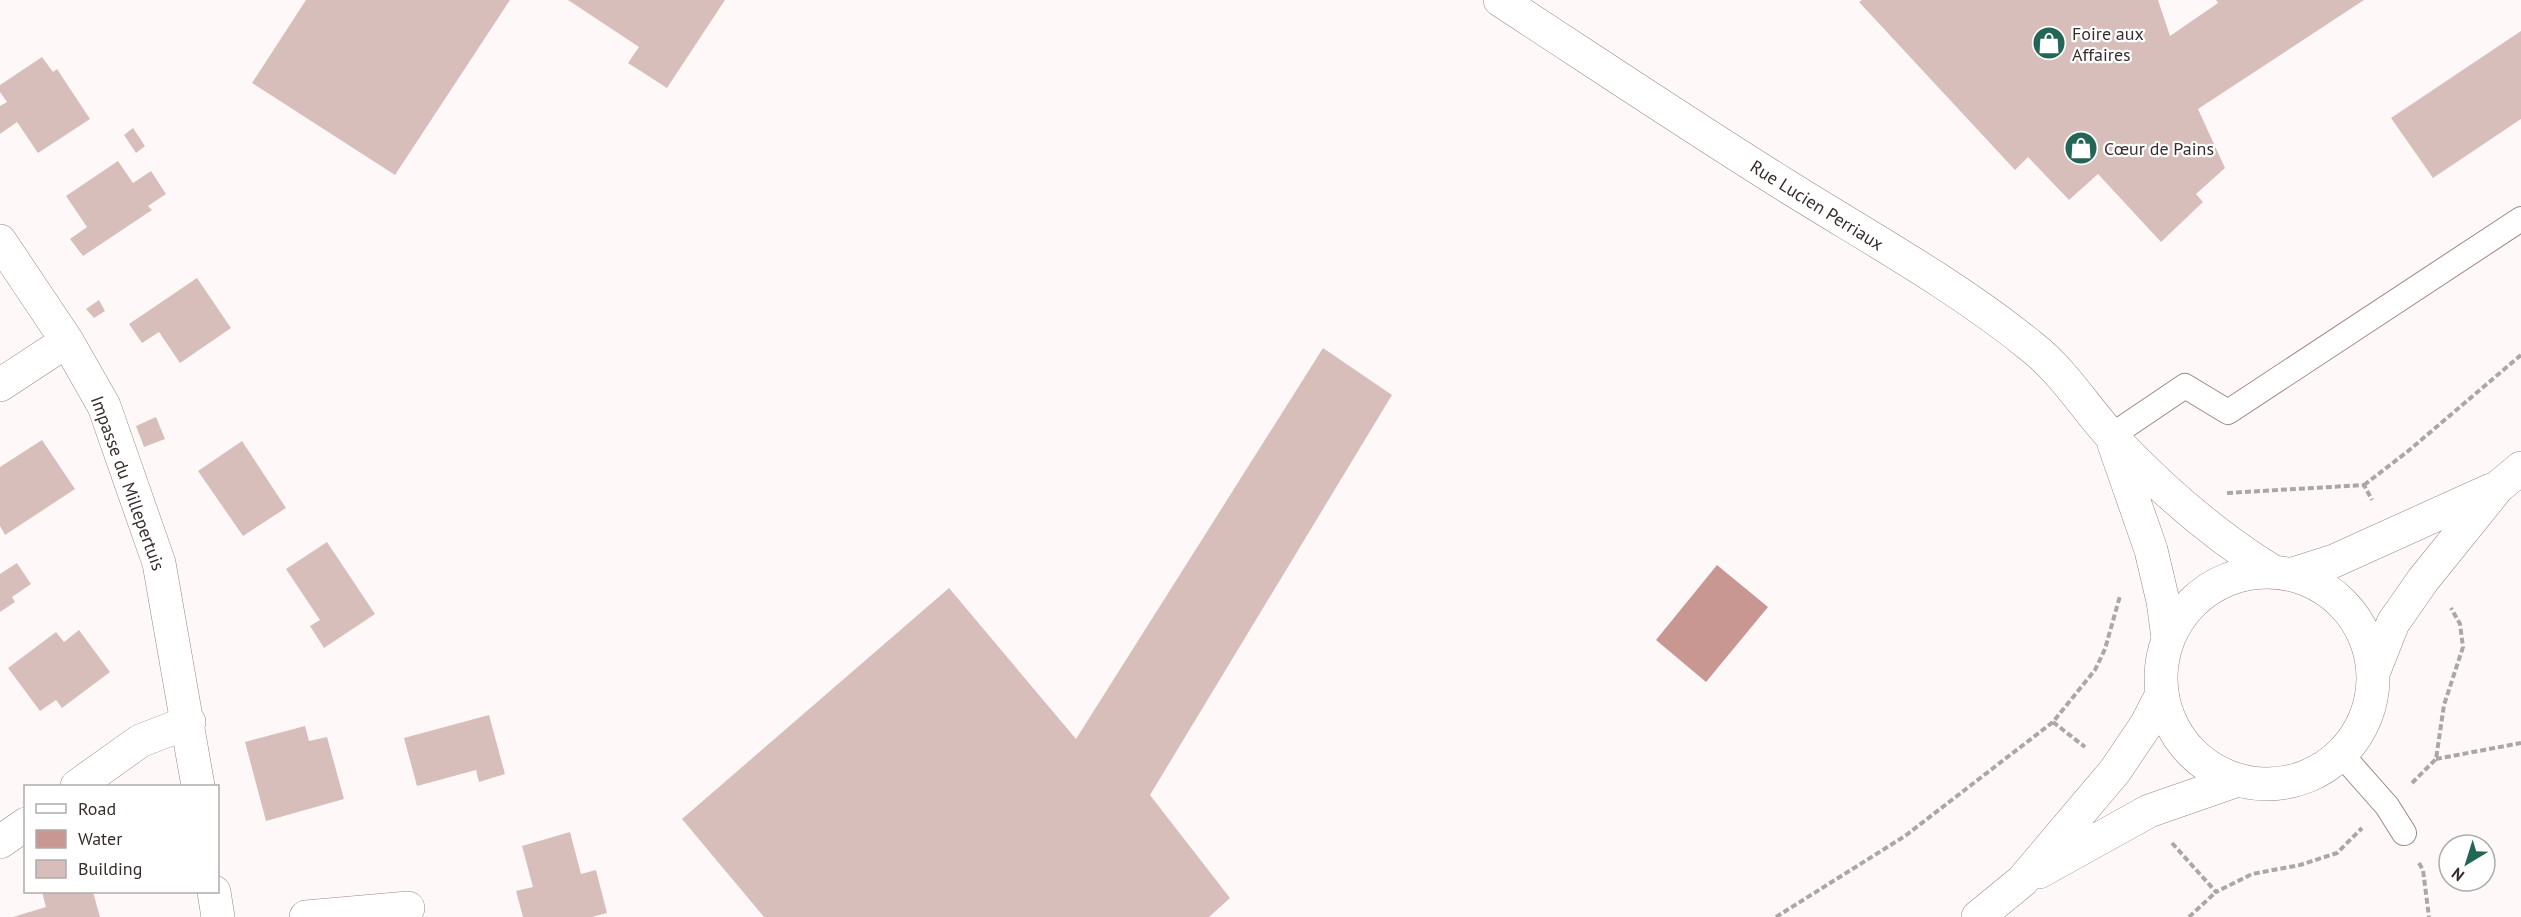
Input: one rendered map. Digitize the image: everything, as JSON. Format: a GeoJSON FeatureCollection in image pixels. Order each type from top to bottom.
{"type":"FeatureCollection","features":[{"type":"Feature","properties":{"kind":"street","name":"Rue Lucien Perriaux"},"geometry":{"type":"LineString","coordinates":[[1500,0],[1782,183],[1962,296],[2034,348],[2077,392],[2111,436],[2194,517],[2234,548],[2282,573]]}},
{"type":"Feature","properties":{"kind":"street","name":"Impasse du Millepertuis"},"geometry":{"type":"LineString","coordinates":[[0,241],[67,341],[104,406],[159,563],[189,722],[198,785]]}},
{"type":"Feature","properties":{"kind":"street"},"geometry":{"type":"LineString","coordinates":[[0,385],[67,341]]}},
{"type":"Feature","properties":{"kind":"street","name":"Rue Lucien Perriaux"},"geometry":{"type":"LineString","coordinates":[[2111,436],[2151,550],[2168,638]]}},
{"type":"Feature","properties":{"kind":"street"},"geometry":{"type":"LineString","coordinates":[[2510,477],[2422,580],[2393,623],[2374,671],[2371,701],[2361,730],[2342,754],[2319,771],[2293,781],[2266,784],[2238,780],[2202,762],[2176,732],[2162,694],[2161,666],[2168,638],[2185,609],[2210,588],[2239,575],[2282,573],[2334,561],[2510,477]]}},
{"type":"Feature","properties":{"kind":"street"},"geometry":{"type":"LineString","coordinates":[[2282,573],[2324,587],[2349,610],[2366,638],[2374,671]]}},
{"type":"Feature","properties":{"kind":"street"},"geometry":{"type":"LineString","coordinates":[[2022,881],[2115,771],[2146,725],[2162,694]]}},
{"type":"Feature","properties":{"kind":"street"},"geometry":{"type":"LineString","coordinates":[[78,785],[140,741],[189,722]]}},
{"type":"Feature","properties":{"kind":"street"},"geometry":{"type":"LineString","coordinates":[[1978,917],[2022,881],[2149,811],[2238,780]]}},
{"type":"Feature","properties":{"kind":"street"},"geometry":{"type":"LineString","coordinates":[[0,842],[24,825]]}},
{"type":"Feature","properties":{"kind":"street"},"geometry":{"type":"LineString","coordinates":[[214,893],[218,917]]}},
{"type":"Feature","properties":{"kind":"street"},"geometry":{"type":"LineString","coordinates":[[306,917],[408,908]]}},
{"type":"Feature","properties":{"kind":"lane"},"geometry":{"type":"LineString","coordinates":[[2111,436],[2185,386],[2229,412],[2521,219]]}},
{"type":"Feature","properties":{"kind":"lane"},"geometry":{"type":"LineString","coordinates":[[2342,754],[2387,806],[2404,833]]}},
{"type":"Feature","properties":{"kind":"path"},"geometry":{"type":"LineString","coordinates":[[2194,517],[2212,496],[2235,491],[2364,485],[2407,452],[2521,355]]}},
{"type":"Feature","properties":{"kind":"path"},"geometry":{"type":"LineString","coordinates":[[2364,485],[2389,536]]}},
{"type":"Feature","properties":{"kind":"path"},"geometry":{"type":"LineString","coordinates":[[1776,917],[1905,836],[2053,722],[2095,670],[2105,649],[2131,561],[2151,550]]}},
{"type":"Feature","properties":{"kind":"path"},"geometry":{"type":"LineString","coordinates":[[2422,580],[2447,600],[2460,624],[2463,647],[2444,705],[2436,759]]}},
{"type":"Feature","properties":{"kind":"path"},"geometry":{"type":"LineString","coordinates":[[2053,722],[2115,771]]}},
{"type":"Feature","properties":{"kind":"path"},"geometry":{"type":"LineString","coordinates":[[2189,917],[2216,892],[2252,874],[2300,866],[2337,853],[2436,759],[2521,743]]}},
{"type":"Feature","properties":{"kind":"path"},"geometry":{"type":"LineString","coordinates":[[2149,811],[2158,828],[2216,892]]}},
{"type":"Feature","properties":{"kind":"path"},"geometry":{"type":"LineString","coordinates":[[2404,833],[2422,870],[2429,917]]}},
{"type":"Feature","properties":{"kind":"water"},"geometry":{"type":"Polygon","coordinates":[[[1717,565],[1768,607],[1706,682],[1656,640],[1717,565]]]}},
{"type":"Feature","properties":{"kind":"building"},"geometry":{"type":"Polygon","coordinates":[[[306,0],[510,0],[395,175],[252,83],[306,0]]]}},
{"type":"Feature","properties":{"kind":"building"},"geometry":{"type":"Polygon","coordinates":[[[568,0],[725,0],[667,88],[628,63],[639,47],[568,0]]]}},
{"type":"Feature","properties":{"kind":"building"},"geometry":{"type":"Polygon","coordinates":[[[1862,0],[2158,0],[2170,36],[2218,3],[2216,0],[2364,0],[2198,109],[2225,168],[2196,194],[2203,202],[2161,242],[2098,174],[2069,200],[2028,157],[2015,170],[1859,2],[1862,0]]]}},
{"type":"Feature","properties":{"kind":"building"},"geometry":{"type":"Polygon","coordinates":[[[2521,31],[2521,119],[2433,178],[2391,118],[2521,31]]]}},
{"type":"Feature","properties":{"kind":"building"},"geometry":{"type":"Polygon","coordinates":[[[42,57],[53,72],[57,69],[90,119],[38,153],[17,122],[0,134],[0,106],[7,102],[0,92],[0,85],[42,57]]]}},
{"type":"Feature","properties":{"kind":"building"},"geometry":{"type":"Polygon","coordinates":[[[133,128],[145,146],[136,153],[124,135],[133,128]]]}},
{"type":"Feature","properties":{"kind":"building"},"geometry":{"type":"Polygon","coordinates":[[[118,161],[133,183],[151,171],[166,194],[148,206],[152,210],[83,256],[70,239],[87,227],[66,196],[118,161]]]}},
{"type":"Feature","properties":{"kind":"building"},"geometry":{"type":"Polygon","coordinates":[[[197,278],[231,328],[180,363],[159,332],[142,343],[129,324],[197,278]]]}},
{"type":"Feature","properties":{"kind":"building"},"geometry":{"type":"Polygon","coordinates":[[[99,300],[105,311],[94,318],[86,309],[99,300]]]}},
{"type":"Feature","properties":{"kind":"building"},"geometry":{"type":"Polygon","coordinates":[[[1323,348],[1392,395],[1150,795],[1230,898],[1209,917],[764,917],[682,819],[949,588],[1076,739],[1323,348]]]}},
{"type":"Feature","properties":{"kind":"building"},"geometry":{"type":"Polygon","coordinates":[[[156,417],[165,439],[144,447],[136,426],[156,417]]]}},
{"type":"Feature","properties":{"kind":"building"},"geometry":{"type":"Polygon","coordinates":[[[42,440],[75,489],[5,535],[0,526],[0,467],[42,440]]]}},
{"type":"Feature","properties":{"kind":"building"},"geometry":{"type":"Polygon","coordinates":[[[242,441],[286,508],[243,536],[198,471],[242,441]]]}},
{"type":"Feature","properties":{"kind":"building"},"geometry":{"type":"Polygon","coordinates":[[[327,542],[375,614],[324,648],[310,626],[320,620],[286,569],[327,542]]]}},
{"type":"Feature","properties":{"kind":"building"},"geometry":{"type":"Polygon","coordinates":[[[17,563],[31,584],[12,597],[15,602],[0,612],[0,574],[17,563]]]}},
{"type":"Feature","properties":{"kind":"building"},"geometry":{"type":"Polygon","coordinates":[[[79,630],[110,672],[62,708],[56,700],[40,711],[8,668],[56,632],[64,642],[79,630]]]}},
{"type":"Feature","properties":{"kind":"building"},"geometry":{"type":"Polygon","coordinates":[[[489,715],[505,774],[479,782],[476,770],[417,786],[404,738],[489,715]]]}},
{"type":"Feature","properties":{"kind":"building"},"geometry":{"type":"Polygon","coordinates":[[[305,726],[309,741],[327,737],[344,799],[266,821],[245,742],[305,726]]]}},
{"type":"Feature","properties":{"kind":"building"},"geometry":{"type":"Polygon","coordinates":[[[570,832],[581,874],[596,870],[607,913],[592,917],[523,917],[516,891],[533,887],[522,846],[570,832]]]}},
{"type":"Feature","properties":{"kind":"building"},"geometry":{"type":"Polygon","coordinates":[[[42,893],[93,893],[100,917],[13,917],[46,907],[42,893]]]}},
{"type":"Feature","properties":{"kind":"place","name":"Foire aux Affaires"},"geometry":{"type":"Point","coordinates":[2049,43]}},
{"type":"Feature","properties":{"kind":"place","name":"Cœur de Pains"},"geometry":{"type":"Point","coordinates":[2081,148]}}]}
